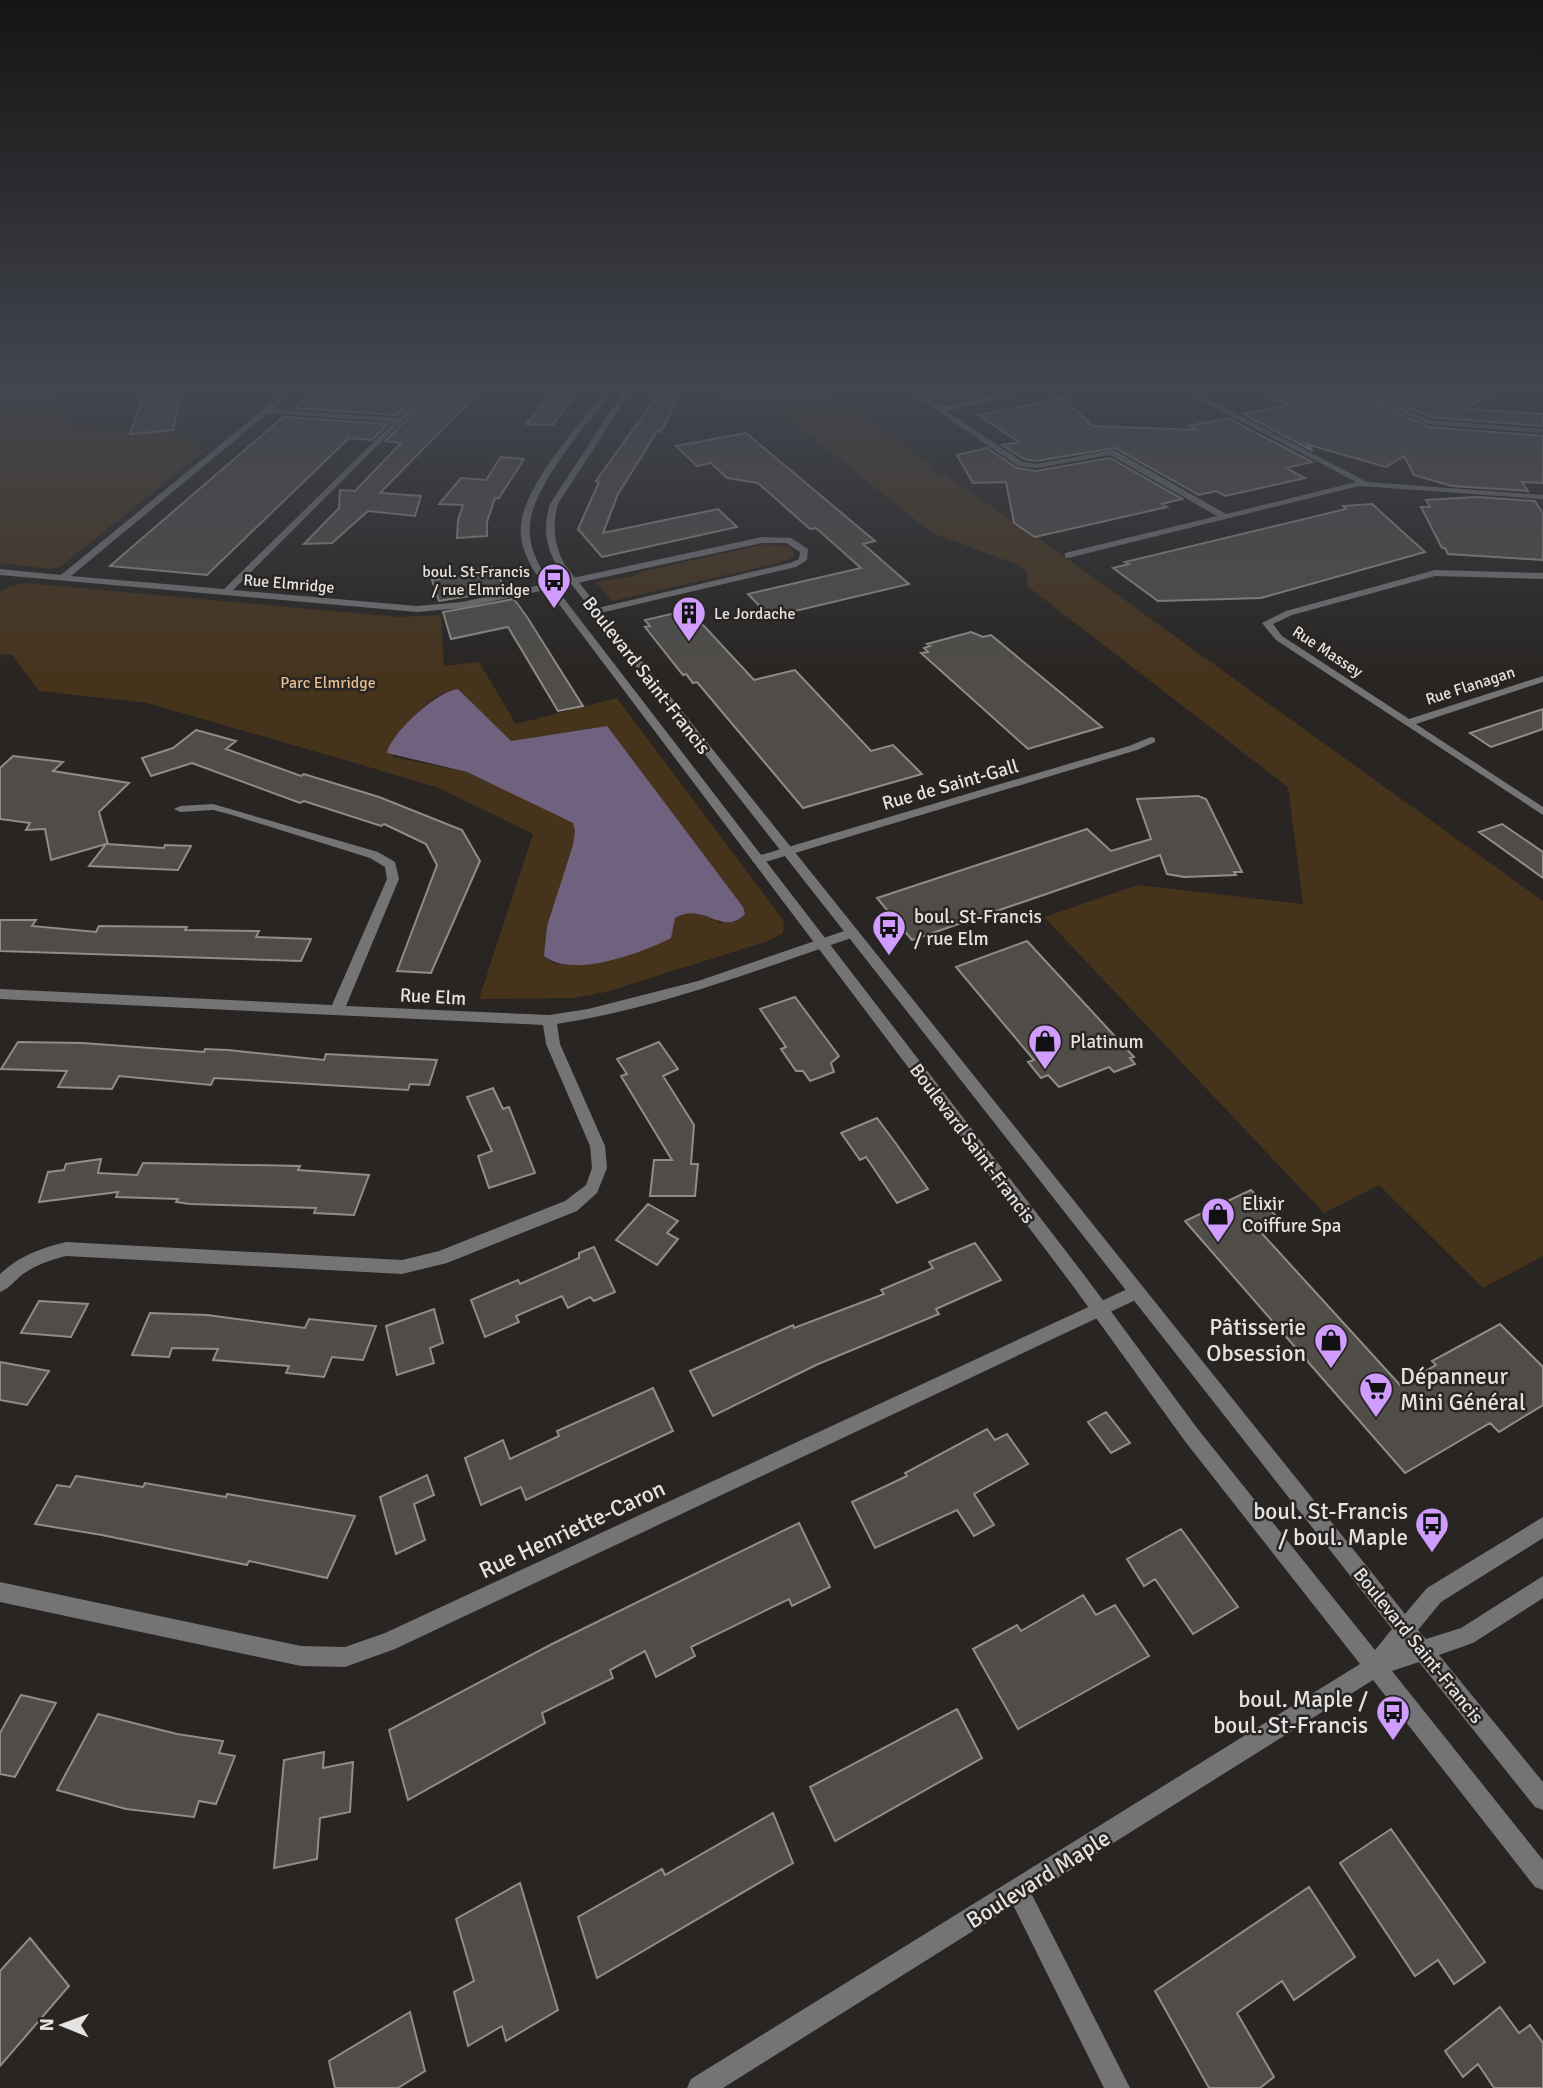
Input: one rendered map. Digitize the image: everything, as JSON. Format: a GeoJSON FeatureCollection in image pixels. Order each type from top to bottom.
{"type":"FeatureCollection","features":[{"type":"Feature","properties":{"kind":"street"},"geometry":{"type":"LineString","coordinates":[[62,578],[178,483]]}},
{"type":"Feature","properties":{"kind":"street"},"geometry":{"type":"LineString","coordinates":[[225,593],[335,483]]}},
{"type":"Feature","properties":{"kind":"street","name":"Boulevard Saint-Francis"},"geometry":{"type":"LineString","coordinates":[[544,483],[526,519],[525,533],[530,556],[549,586],[1300,1576],[1456,1763],[1543,1879]]}},
{"type":"Feature","properties":{"kind":"street","name":"Boulevard Saint-Francis"},"geometry":{"type":"LineString","coordinates":[[566,483],[552,510],[549,523],[551,545],[561,566],[1136,1292],[1543,1799]]}},
{"type":"Feature","properties":{"kind":"street"},"geometry":{"type":"LineString","coordinates":[[1166,483],[1223,516]]}},
{"type":"Feature","properties":{"kind":"street"},"geometry":{"type":"LineString","coordinates":[[1068,555],[1364,484],[1543,497]]}},
{"type":"Feature","properties":{"kind":"street","name":"Rue Elmridge"},"geometry":{"type":"LineString","coordinates":[[2,575],[417,609],[462,605],[768,539],[792,542],[805,551],[803,560],[793,565],[596,611]]}},
{"type":"Feature","properties":{"kind":"street","name":"Rue Massey"},"geometry":{"type":"LineString","coordinates":[[1543,576],[1469,572],[1424,575],[1289,613],[1268,623],[1279,638],[1543,812]]}},
{"type":"Feature","properties":{"kind":"street","name":"Rue Flanagan"},"geometry":{"type":"LineString","coordinates":[[1408,723],[1543,678]]}},
{"type":"Feature","properties":{"kind":"street","name":"Rue de Saint-Gall"},"geometry":{"type":"LineString","coordinates":[[758,860],[1123,751],[1151,740]]}},
{"type":"Feature","properties":{"kind":"street"},"geometry":{"type":"LineString","coordinates":[[180,808],[213,807],[232,811],[374,855],[391,865],[393,879],[337,1010]]}},
{"type":"Feature","properties":{"kind":"street","name":"Rue Elm"},"geometry":{"type":"LineString","coordinates":[[0,994],[549,1020],[611,1011],[656,999],[852,933]]}},
{"type":"Feature","properties":{"kind":"street"},"geometry":{"type":"LineString","coordinates":[[0,1285],[20,1266],[50,1252],[66,1250],[402,1267],[441,1258],[571,1206],[582,1200],[595,1185],[602,1157],[559,1063],[549,1020]]}},
{"type":"Feature","properties":{"kind":"street","name":"Rue Henriette-Caron"},"geometry":{"type":"LineString","coordinates":[[0,1592],[301,1656],[345,1657],[388,1642],[1136,1292]]}},
{"type":"Feature","properties":{"kind":"street","name":"Boulevard Maple"},"geometry":{"type":"LineString","coordinates":[[1374,1667],[1434,1595],[1543,1527]]}},
{"type":"Feature","properties":{"kind":"street","name":"Boulevard Maple"},"geometry":{"type":"LineString","coordinates":[[700,2088],[1374,1667],[1465,1636],[1543,1586]]}},
{"type":"Feature","properties":{"kind":"street"},"geometry":{"type":"LineString","coordinates":[[1018,1891],[1117,2088]]}},
{"type":"Feature","properties":{"kind":"green space"},"geometry":{"type":"Polygon","coordinates":[[[0,483],[164,483],[60,567],[49,569],[0,563],[0,483]]]}},
{"type":"Feature","properties":{"kind":"green space"},"geometry":{"type":"Polygon","coordinates":[[[870,483],[957,483],[1058,552],[1543,901],[1543,1256],[1483,1288],[1379,1185],[1324,1213],[1044,917],[1138,885],[1303,904],[1288,787],[1027,586],[1027,572],[1018,565],[932,533],[870,483]]]}},
{"type":"Feature","properties":{"kind":"green space"},"geometry":{"type":"Polygon","coordinates":[[[766,544],[790,547],[794,557],[779,563],[612,601],[596,582],[631,577],[640,572],[766,544]]]}},
{"type":"Feature","properties":{"kind":"green space","name":"Parc Elmridge"},"geometry":{"type":"Polygon","coordinates":[[[25,583],[398,617],[441,615],[444,666],[479,662],[516,724],[617,698],[784,921],[783,933],[768,941],[606,992],[574,998],[479,999],[533,834],[439,788],[355,763],[147,703],[39,691],[12,655],[0,654],[0,592],[25,583]],[[458,689],[448,691],[430,701],[414,717],[393,741],[393,757],[467,772],[573,823],[573,845],[547,926],[544,956],[552,963],[567,965],[673,927],[675,918],[688,913],[705,915],[722,924],[607,726],[511,741],[458,689]]]}},
{"type":"Feature","properties":{"kind":"shaded area"},"geometry":{"type":"Polygon","coordinates":[[[458,689],[511,741],[607,726],[743,907],[745,914],[728,922],[686,914],[675,918],[671,938],[607,961],[572,965],[544,956],[547,926],[573,845],[573,823],[467,772],[387,753],[397,734],[416,714],[449,691],[458,689]]]}},
{"type":"Feature","properties":{"kind":"building"},"geometry":{"type":"Polygon","coordinates":[[[206,483],[302,483],[207,575],[110,566],[206,483]]]}},
{"type":"Feature","properties":{"kind":"building"},"geometry":{"type":"Polygon","coordinates":[[[362,483],[389,483],[380,493],[421,496],[415,516],[368,511],[332,543],[304,544],[339,508],[340,490],[355,491],[362,483]]]}},
{"type":"Feature","properties":{"kind":"building"},"geometry":{"type":"Polygon","coordinates":[[[456,483],[508,483],[499,498],[495,498],[487,522],[487,536],[457,538],[458,520],[463,505],[439,504],[456,483]]]}},
{"type":"Feature","properties":{"kind":"building"},"geometry":{"type":"Polygon","coordinates":[[[598,483],[625,483],[603,533],[718,509],[737,527],[602,557],[578,529],[598,483]]]}},
{"type":"Feature","properties":{"kind":"building"},"geometry":{"type":"Polygon","coordinates":[[[758,483],[806,483],[875,541],[863,544],[909,584],[770,617],[748,594],[861,568],[816,528],[810,529],[758,483]]]}},
{"type":"Feature","properties":{"kind":"building"},"geometry":{"type":"Polygon","coordinates":[[[1006,483],[1155,483],[1182,499],[1162,504],[1167,507],[1035,537],[1014,523],[1006,483]]]}},
{"type":"Feature","properties":{"kind":"building"},"geometry":{"type":"Polygon","coordinates":[[[1178,483],[1281,483],[1225,496],[1216,491],[1199,495],[1178,483]]]}},
{"type":"Feature","properties":{"kind":"building"},"geometry":{"type":"Polygon","coordinates":[[[1443,483],[1523,483],[1528,491],[1443,483]]]}},
{"type":"Feature","properties":{"kind":"building"},"geometry":{"type":"Polygon","coordinates":[[[1477,497],[1535,501],[1543,514],[1543,560],[1448,554],[1445,548],[1442,548],[1421,507],[1430,507],[1426,500],[1477,497]]]}},
{"type":"Feature","properties":{"kind":"building"},"geometry":{"type":"Polygon","coordinates":[[[1372,504],[1425,552],[1261,598],[1158,601],[1113,568],[1129,564],[1125,562],[1346,509],[1343,506],[1372,504]]]}},
{"type":"Feature","properties":{"kind":"building"},"geometry":{"type":"Polygon","coordinates":[[[492,567],[507,590],[439,601],[432,580],[463,576],[461,574],[492,567]]]}},
{"type":"Feature","properties":{"kind":"building"},"geometry":{"type":"Polygon","coordinates":[[[514,599],[583,706],[558,711],[508,627],[451,639],[443,612],[514,599]]]}},
{"type":"Feature","properties":{"kind":"building"},"geometry":{"type":"Polygon","coordinates":[[[684,611],[704,626],[754,680],[795,670],[871,751],[893,745],[922,774],[803,808],[697,682],[693,683],[686,674],[683,675],[645,627],[650,626],[645,620],[684,611]]]}},
{"type":"Feature","properties":{"kind":"building"},"geometry":{"type":"Polygon","coordinates":[[[971,632],[983,637],[991,635],[1102,727],[1028,749],[921,653],[928,652],[924,648],[930,646],[927,644],[971,632]]]}},
{"type":"Feature","properties":{"kind":"building"},"geometry":{"type":"Polygon","coordinates":[[[1543,709],[1543,729],[1491,747],[1470,733],[1543,709]]]}},
{"type":"Feature","properties":{"kind":"building"},"geometry":{"type":"Polygon","coordinates":[[[196,730],[236,741],[226,749],[301,776],[304,774],[379,797],[462,830],[480,861],[431,973],[397,971],[437,865],[426,844],[384,824],[381,826],[304,801],[300,803],[192,763],[151,776],[142,758],[173,748],[196,730]]]}},
{"type":"Feature","properties":{"kind":"building"},"geometry":{"type":"Polygon","coordinates":[[[13,756],[63,762],[53,771],[129,783],[99,812],[108,844],[164,848],[165,845],[191,846],[178,870],[89,866],[106,844],[51,860],[45,829],[26,830],[30,823],[0,819],[0,768],[13,756]]]}},
{"type":"Feature","properties":{"kind":"building"},"geometry":{"type":"Polygon","coordinates":[[[1198,796],[1206,799],[1242,872],[1234,872],[1236,875],[1184,877],[1167,874],[1160,855],[912,940],[877,898],[1087,829],[1111,851],[1151,839],[1137,799],[1198,796]]]}},
{"type":"Feature","properties":{"kind":"building"},"geometry":{"type":"Polygon","coordinates":[[[1502,824],[1543,852],[1543,878],[1479,832],[1502,824]]]}},
{"type":"Feature","properties":{"kind":"building"},"geometry":{"type":"Polygon","coordinates":[[[0,920],[36,920],[32,926],[96,932],[99,926],[187,927],[185,930],[259,931],[256,937],[311,939],[301,961],[0,951],[0,920]]]}},
{"type":"Feature","properties":{"kind":"building"},"geometry":{"type":"Polygon","coordinates":[[[1027,941],[1134,1057],[1130,1058],[1135,1064],[1114,1072],[1109,1067],[1059,1087],[1048,1075],[1041,1078],[1028,1062],[1034,1060],[956,967],[1027,941]]]}},
{"type":"Feature","properties":{"kind":"building"},"geometry":{"type":"Polygon","coordinates":[[[795,997],[839,1056],[831,1063],[834,1072],[810,1081],[803,1071],[796,1071],[781,1049],[786,1047],[760,1009],[795,997]]]}},
{"type":"Feature","properties":{"kind":"building"},"geometry":{"type":"Polygon","coordinates":[[[18,1042],[83,1043],[204,1052],[205,1049],[228,1050],[324,1060],[326,1054],[437,1060],[429,1085],[410,1084],[408,1090],[214,1078],[211,1085],[119,1076],[112,1089],[58,1087],[67,1071],[1,1069],[18,1042]]]}},
{"type":"Feature","properties":{"kind":"building"},"geometry":{"type":"Polygon","coordinates":[[[659,1042],[678,1069],[663,1076],[694,1125],[691,1164],[698,1164],[695,1196],[650,1196],[654,1160],[672,1160],[621,1076],[627,1074],[617,1059],[659,1042]]]}},
{"type":"Feature","properties":{"kind":"building"},"geometry":{"type":"Polygon","coordinates":[[[493,1088],[503,1109],[509,1107],[535,1173],[489,1188],[478,1156],[492,1151],[467,1097],[493,1088]]]}},
{"type":"Feature","properties":{"kind":"building"},"geometry":{"type":"Polygon","coordinates":[[[877,1118],[928,1189],[897,1203],[866,1157],[860,1160],[841,1133],[877,1118]]]}},
{"type":"Feature","properties":{"kind":"building"},"geometry":{"type":"Polygon","coordinates":[[[101,1159],[98,1173],[137,1175],[143,1163],[300,1166],[298,1170],[369,1175],[354,1215],[314,1213],[316,1208],[190,1204],[176,1202],[178,1199],[116,1197],[118,1192],[39,1202],[48,1172],[64,1170],[66,1164],[101,1159]]]}},
{"type":"Feature","properties":{"kind":"building"},"geometry":{"type":"Polygon","coordinates":[[[1251,1190],[1278,1218],[1257,1228],[1400,1385],[1436,1365],[1432,1361],[1500,1324],[1543,1367],[1543,1405],[1499,1432],[1490,1423],[1405,1473],[1185,1221],[1251,1190]]]}},
{"type":"Feature","properties":{"kind":"building"},"geometry":{"type":"Polygon","coordinates":[[[648,1204],[678,1221],[667,1233],[678,1239],[657,1265],[616,1240],[648,1204]]]}},
{"type":"Feature","properties":{"kind":"building"},"geometry":{"type":"Polygon","coordinates":[[[975,1243],[1001,1280],[936,1309],[939,1314],[816,1365],[713,1416],[690,1371],[793,1325],[794,1328],[884,1294],[881,1290],[933,1268],[929,1262],[975,1243]]]}},
{"type":"Feature","properties":{"kind":"building"},"geometry":{"type":"Polygon","coordinates":[[[594,1247],[615,1292],[594,1301],[590,1297],[568,1308],[562,1296],[516,1316],[519,1322],[485,1337],[471,1300],[518,1280],[520,1284],[579,1258],[579,1253],[594,1247]]]}},
{"type":"Feature","properties":{"kind":"building"},"geometry":{"type":"Polygon","coordinates":[[[39,1301],[88,1304],[71,1337],[21,1333],[39,1301]]]}},
{"type":"Feature","properties":{"kind":"building"},"geometry":{"type":"Polygon","coordinates":[[[434,1309],[443,1343],[430,1348],[434,1363],[397,1375],[386,1326],[434,1309]]]}},
{"type":"Feature","properties":{"kind":"building"},"geometry":{"type":"Polygon","coordinates":[[[150,1313],[207,1315],[305,1328],[309,1319],[376,1326],[363,1360],[332,1357],[324,1377],[286,1373],[289,1366],[213,1360],[218,1349],[172,1348],[169,1357],[132,1355],[150,1313]]]}},
{"type":"Feature","properties":{"kind":"building"},"geometry":{"type":"Polygon","coordinates":[[[0,1362],[49,1371],[27,1405],[0,1400],[0,1362]]]}},
{"type":"Feature","properties":{"kind":"building"},"geometry":{"type":"Polygon","coordinates":[[[653,1388],[673,1431],[526,1500],[521,1487],[481,1505],[465,1458],[503,1440],[510,1459],[559,1436],[557,1431],[653,1388]]]}},
{"type":"Feature","properties":{"kind":"building"},"geometry":{"type":"Polygon","coordinates":[[[1106,1412],[1130,1443],[1111,1453],[1088,1422],[1106,1412]]]}},
{"type":"Feature","properties":{"kind":"building"},"geometry":{"type":"Polygon","coordinates":[[[987,1429],[995,1440],[1007,1434],[1028,1464],[974,1494],[994,1525],[974,1536],[957,1510],[875,1548],[852,1502],[907,1476],[905,1473],[987,1429]]]}},
{"type":"Feature","properties":{"kind":"building"},"geometry":{"type":"Polygon","coordinates":[[[427,1475],[434,1495],[414,1504],[425,1540],[396,1554],[380,1497],[427,1475]]]}},
{"type":"Feature","properties":{"kind":"building"},"geometry":{"type":"Polygon","coordinates":[[[76,1476],[143,1487],[145,1483],[226,1497],[227,1494],[355,1516],[327,1578],[249,1561],[247,1565],[35,1524],[57,1485],[70,1487],[76,1476]]]}},
{"type":"Feature","properties":{"kind":"building"},"geometry":{"type":"Polygon","coordinates":[[[799,1523],[830,1587],[792,1606],[789,1599],[691,1647],[695,1656],[656,1677],[645,1651],[610,1670],[613,1678],[542,1713],[545,1723],[408,1800],[389,1730],[552,1644],[799,1523]]]}},
{"type":"Feature","properties":{"kind":"building"},"geometry":{"type":"Polygon","coordinates":[[[1181,1529],[1238,1607],[1193,1634],[1155,1579],[1144,1586],[1127,1559],[1181,1529]]]}},
{"type":"Feature","properties":{"kind":"building"},"geometry":{"type":"Polygon","coordinates":[[[1083,1595],[1096,1615],[1115,1605],[1149,1656],[1018,1729],[973,1649],[1017,1625],[1021,1631],[1083,1595]]]}},
{"type":"Feature","properties":{"kind":"building"},"geometry":{"type":"Polygon","coordinates":[[[21,1695],[56,1703],[15,1777],[0,1774],[0,1733],[21,1695]]]}},
{"type":"Feature","properties":{"kind":"building"},"geometry":{"type":"Polygon","coordinates":[[[957,1709],[982,1758],[835,1841],[810,1787],[957,1709]]]}},
{"type":"Feature","properties":{"kind":"building"},"geometry":{"type":"Polygon","coordinates":[[[98,1714],[177,1734],[223,1741],[219,1753],[235,1756],[216,1804],[199,1801],[194,1817],[126,1809],[57,1790],[98,1714]]]}},
{"type":"Feature","properties":{"kind":"building"},"geometry":{"type":"Polygon","coordinates":[[[324,1752],[323,1768],[353,1762],[350,1812],[320,1818],[317,1859],[274,1868],[284,1760],[324,1752]]]}},
{"type":"Feature","properties":{"kind":"building"},"geometry":{"type":"Polygon","coordinates":[[[773,1813],[793,1863],[597,1978],[578,1917],[662,1869],[665,1875],[773,1813]]]}},
{"type":"Feature","properties":{"kind":"building"},"geometry":{"type":"Polygon","coordinates":[[[1391,1829],[1485,1962],[1454,1984],[1438,1960],[1415,1976],[1340,1863],[1391,1829]]]}},
{"type":"Feature","properties":{"kind":"building"},"geometry":{"type":"Polygon","coordinates":[[[520,1883],[558,2010],[506,2041],[502,2026],[468,2046],[454,1992],[474,1981],[456,1919],[520,1883]]]}},
{"type":"Feature","properties":{"kind":"building"},"geometry":{"type":"Polygon","coordinates":[[[1309,1887],[1355,1957],[1294,2000],[1282,1981],[1237,2013],[1274,2077],[1260,2088],[1209,2088],[1155,1991],[1309,1887]]]}},
{"type":"Feature","properties":{"kind":"building"},"geometry":{"type":"Polygon","coordinates":[[[30,1938],[69,1986],[0,2066],[0,1971],[30,1938]]]}},
{"type":"Feature","properties":{"kind":"building"},"geometry":{"type":"Polygon","coordinates":[[[1500,2007],[1519,2033],[1530,2025],[1543,2043],[1543,2088],[1494,2088],[1478,2064],[1463,2077],[1445,2051],[1500,2007]]]}},
{"type":"Feature","properties":{"kind":"building"},"geometry":{"type":"Polygon","coordinates":[[[410,2012],[425,2071],[398,2088],[335,2088],[329,2061],[410,2012]]]}},
{"type":"Feature","properties":{"kind":"place","name":"boul. St-Francis / rue Elmridge"},"geometry":{"type":"Point","coordinates":[554,610]}},
{"type":"Feature","properties":{"kind":"place","name":"Le Jordache"},"geometry":{"type":"Point","coordinates":[689,643]}},
{"type":"Feature","properties":{"kind":"place","name":"boul. St-Francis / rue Elm"},"geometry":{"type":"Point","coordinates":[889,957]}},
{"type":"Feature","properties":{"kind":"place","name":"Platinum"},"geometry":{"type":"Point","coordinates":[1045,1071]}},
{"type":"Feature","properties":{"kind":"place","name":"Elixir Coiffure Spa"},"geometry":{"type":"Point","coordinates":[1218,1244]}},
{"type":"Feature","properties":{"kind":"place","name":"Pâtisserie Obsession"},"geometry":{"type":"Point","coordinates":[1331,1370]}},
{"type":"Feature","properties":{"kind":"place","name":"Dépanneur Mini Général"},"geometry":{"type":"Point","coordinates":[1376,1419]}},
{"type":"Feature","properties":{"kind":"place","name":"boul. St-Francis / boul. Maple"},"geometry":{"type":"Point","coordinates":[1432,1554]}},
{"type":"Feature","properties":{"kind":"place","name":"boul. Maple / boul. St-Francis"},"geometry":{"type":"Point","coordinates":[1393,1742]}}]}
